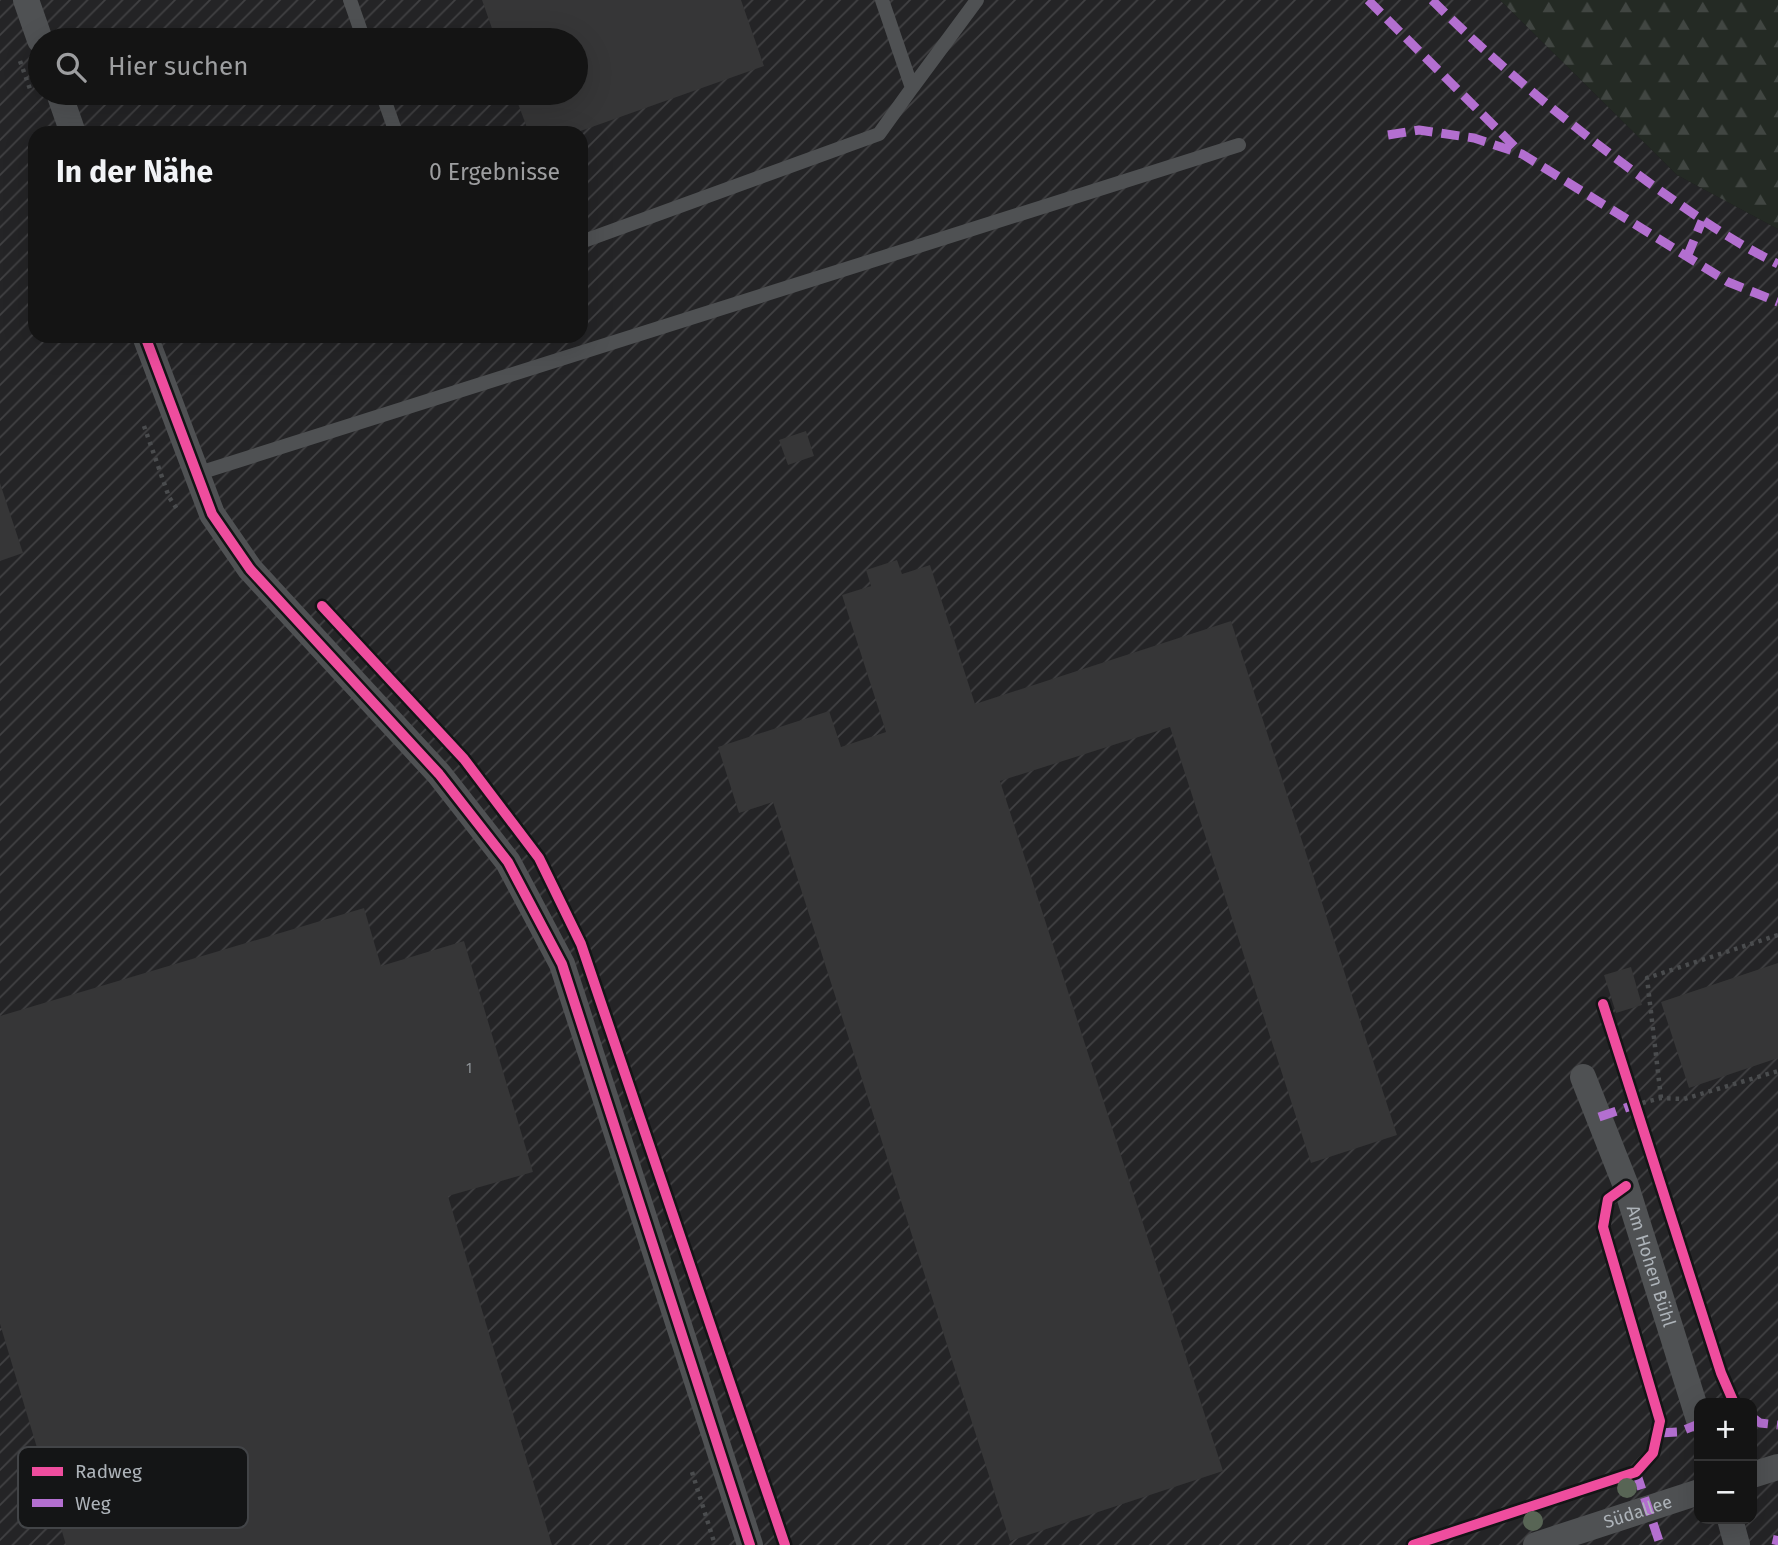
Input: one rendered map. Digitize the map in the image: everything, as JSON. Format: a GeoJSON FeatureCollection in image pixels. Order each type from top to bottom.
{"type":"FeatureCollection","features":[{"type":"Feature","properties":{"kind":"street"},"geometry":{"type":"LineString","coordinates":[[26,0],[28,31]]}},
{"type":"Feature","properties":{"kind":"street"},"geometry":{"type":"LineString","coordinates":[[63,105],[71,126]]}},
{"type":"Feature","properties":{"kind":"street"},"geometry":{"type":"LineString","coordinates":[[148,343],[212,514],[250,569],[439,774],[508,862],[543,924],[562,964],[750,1545]]}},
{"type":"Feature","properties":{"kind":"street","name":"Am Hohen Bühl"},"geometry":{"type":"LineString","coordinates":[[1583,1077],[1626,1186],[1694,1404]]}},
{"type":"Feature","properties":{"kind":"street"},"geometry":{"type":"LineString","coordinates":[[1757,1473],[1778,1466]]}},
{"type":"Feature","properties":{"kind":"street","name":"Südallee"},"geometry":{"type":"LineString","coordinates":[[1536,1545],[1694,1494]]}},
{"type":"Feature","properties":{"kind":"street"},"geometry":{"type":"LineString","coordinates":[[1731,1524],[1737,1545]]}},
{"type":"Feature","properties":{"kind":"lane"},"geometry":{"type":"LineString","coordinates":[[350,0],[360,28]]}},
{"type":"Feature","properties":{"kind":"lane"},"geometry":{"type":"LineString","coordinates":[[882,0],[912,88]]}},
{"type":"Feature","properties":{"kind":"lane"},"geometry":{"type":"LineString","coordinates":[[588,239],[878,134],[977,0]]}},
{"type":"Feature","properties":{"kind":"lane"},"geometry":{"type":"LineString","coordinates":[[386,105],[394,126]]}},
{"type":"Feature","properties":{"kind":"lane"},"geometry":{"type":"LineString","coordinates":[[196,474],[1239,145]]}},
{"type":"Feature","properties":{"kind":"path"},"geometry":{"type":"LineString","coordinates":[[143,423],[169,497],[180,514]]}},
{"type":"Feature","properties":{"kind":"path"},"geometry":{"type":"LineString","coordinates":[[1661,1098],[1647,978],[1778,935]]}},
{"type":"Feature","properties":{"kind":"path"},"geometry":{"type":"LineString","coordinates":[[1634,1105],[1661,1098],[1684,1099],[1778,1071]]}},
{"type":"Feature","properties":{"kind":"path"},"geometry":{"type":"LineString","coordinates":[[691,1466],[715,1545]]}},
{"type":"Feature","properties":{"kind":"shaded area"},"geometry":{"type":"Polygon","coordinates":[[[0,0],[1500,0],[1677,175],[1778,229],[1778,1545],[0,1545],[0,0]]]}},
{"type":"Feature","properties":{"kind":"green space"},"geometry":{"type":"Polygon","coordinates":[[[1500,0],[1778,0],[1778,229],[1677,175],[1500,0]]]}},
{"type":"Feature","properties":{"kind":"building"},"geometry":{"type":"Polygon","coordinates":[[[482,0],[741,0],[764,66],[588,128],[588,126],[526,126],[518,105],[588,105],[588,28],[492,28],[482,0]]]}},
{"type":"Feature","properties":{"kind":"building"},"geometry":{"type":"Polygon","coordinates":[[[806,431],[814,456],[788,465],[779,440],[806,431]]]}},
{"type":"Feature","properties":{"kind":"building"},"geometry":{"type":"Polygon","coordinates":[[[0,483],[23,553],[0,561],[0,483]]]}},
{"type":"Feature","properties":{"kind":"building"},"geometry":{"type":"Polygon","coordinates":[[[897,560],[902,574],[930,565],[975,704],[1231,621],[1397,1135],[1311,1163],[1170,727],[1000,781],[1223,1471],[1010,1541],[773,802],[739,813],[718,747],[829,711],[841,747],[886,732],[842,595],[871,586],[866,570],[897,560]]]}},
{"type":"Feature","properties":{"kind":"building"},"geometry":{"type":"Polygon","coordinates":[[[364,908],[381,966],[464,941],[533,1172],[448,1196],[552,1545],[66,1545],[61,1528],[248,1528],[248,1447],[37,1447],[0,1324],[0,1016],[364,908]]]}},
{"type":"Feature","properties":{"kind":"building"},"geometry":{"type":"Polygon","coordinates":[[[1778,963],[1778,1058],[1689,1088],[1661,1002],[1778,963]]]}},
{"type":"Feature","properties":{"kind":"building"},"geometry":{"type":"Polygon","coordinates":[[[1631,967],[1642,1005],[1616,1013],[1604,975],[1631,967]]]}},
{"type":"Feature","properties":{"kind":"marked path"},"geometry":{"type":"LineString","coordinates":[[1368,0],[1520,152]]}},
{"type":"Feature","properties":{"kind":"marked path"},"geometry":{"type":"LineString","coordinates":[[1432,0],[1509,72],[1591,139],[1695,215],[1778,264]]}},
{"type":"Feature","properties":{"kind":"marked path"},"geometry":{"type":"LineString","coordinates":[[1388,135],[1419,130],[1474,138],[1522,154],[1728,282],[1778,302]]}},
{"type":"Feature","properties":{"kind":"marked path"},"geometry":{"type":"LineString","coordinates":[[1687,257],[1702,221]]}},
{"type":"Feature","properties":{"kind":"marked path"},"geometry":{"type":"LineString","coordinates":[[1599,1117],[1634,1105]]}},
{"type":"Feature","properties":{"kind":"marked path"},"geometry":{"type":"LineString","coordinates":[[1757,1421],[1778,1425]]}},
{"type":"Feature","properties":{"kind":"marked path"},"geometry":{"type":"LineString","coordinates":[[1659,1433],[1679,1432],[1694,1426]]}},
{"type":"Feature","properties":{"kind":"marked path"},"geometry":{"type":"LineString","coordinates":[[1636,1472],[1660,1544]]}},
{"type":"Feature","properties":{"kind":"marked path"},"geometry":{"type":"LineString","coordinates":[[1776,1545],[1778,1536]]}},
{"type":"Feature","properties":{"kind":"cycle path"},"geometry":{"type":"LineString","coordinates":[[148,343],[212,514],[250,569],[439,774],[508,862],[562,964],[750,1545]]}},
{"type":"Feature","properties":{"kind":"cycle path"},"geometry":{"type":"LineString","coordinates":[[322,606],[464,759],[539,858],[581,944],[785,1545]]}},
{"type":"Feature","properties":{"kind":"cycle path"},"geometry":{"type":"LineString","coordinates":[[1603,1004],[1721,1373],[1732,1398]]}},
{"type":"Feature","properties":{"kind":"cycle path"},"geometry":{"type":"LineString","coordinates":[[1413,1545],[1636,1472],[1653,1453],[1660,1421],[1603,1227],[1608,1199],[1626,1186]]}}]}
